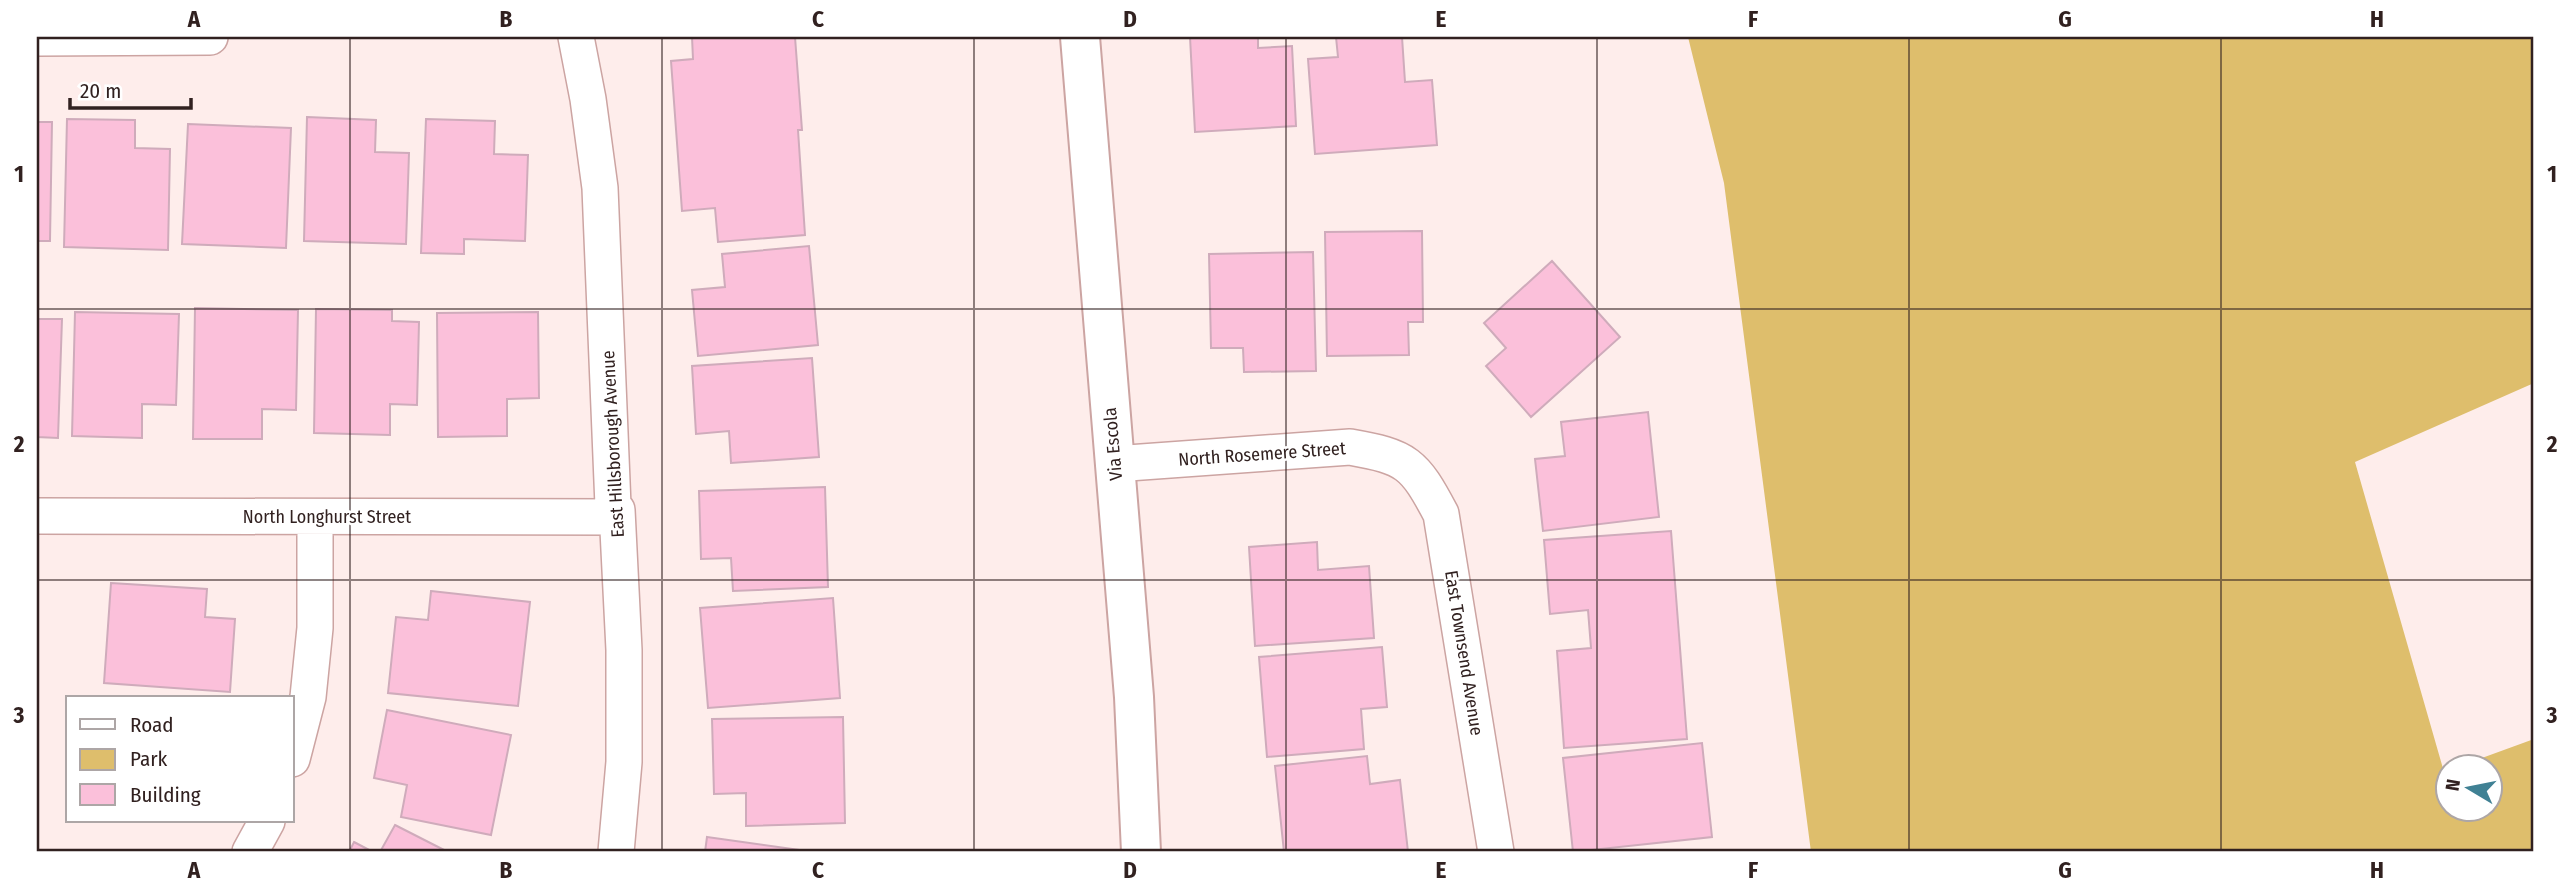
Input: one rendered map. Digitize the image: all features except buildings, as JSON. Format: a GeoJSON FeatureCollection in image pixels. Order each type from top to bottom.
{"type":"FeatureCollection","features":[{"type":"Feature","properties":{"kind":"main road","name":"Via Escola"},"geometry":{"type":"LineString","coordinates":[[1080,37],[1134,697],[1141,852]]}},
{"type":"Feature","properties":{"kind":"street"},"geometry":{"type":"LineString","coordinates":[[37,38],[210,37]]}},
{"type":"Feature","properties":{"kind":"street","name":"East Hillsborough Avenue"},"geometry":{"type":"LineString","coordinates":[[576,37],[588,99],[600,188],[613,506],[617,510],[624,650],[624,762],[616,852]]}},
{"type":"Feature","properties":{"kind":"street","name":"North Rosemere Street"},"geometry":{"type":"LineString","coordinates":[[1114,464],[1350,447],[1381,452],[1407,463]]}},
{"type":"Feature","properties":{"kind":"street","name":"East Townsend Avenue"},"geometry":{"type":"LineString","coordinates":[[1407,463],[1425,484],[1441,514],[1496,852]]}},
{"type":"Feature","properties":{"kind":"street","name":"North Longhurst Street"},"geometry":{"type":"LineString","coordinates":[[37,516],[617,517]]}},
{"type":"Feature","properties":{"kind":"street"},"geometry":{"type":"LineString","coordinates":[[294,751],[308,697],[314,628],[315,517]]}},
{"type":"Feature","properties":{"kind":"street"},"geometry":{"type":"LineString","coordinates":[[250,852],[266,822]]}},
{"type":"Feature","properties":{"kind":"green space"},"geometry":{"type":"Polygon","coordinates":[[[1688,37],[2534,37],[2534,383],[2355,462],[2438,752],[2434,752],[2434,822],[2504,822],[2504,752],[2498,752],[2534,739],[2534,852],[1811,852],[1724,183],[1688,37]]]}}]}
